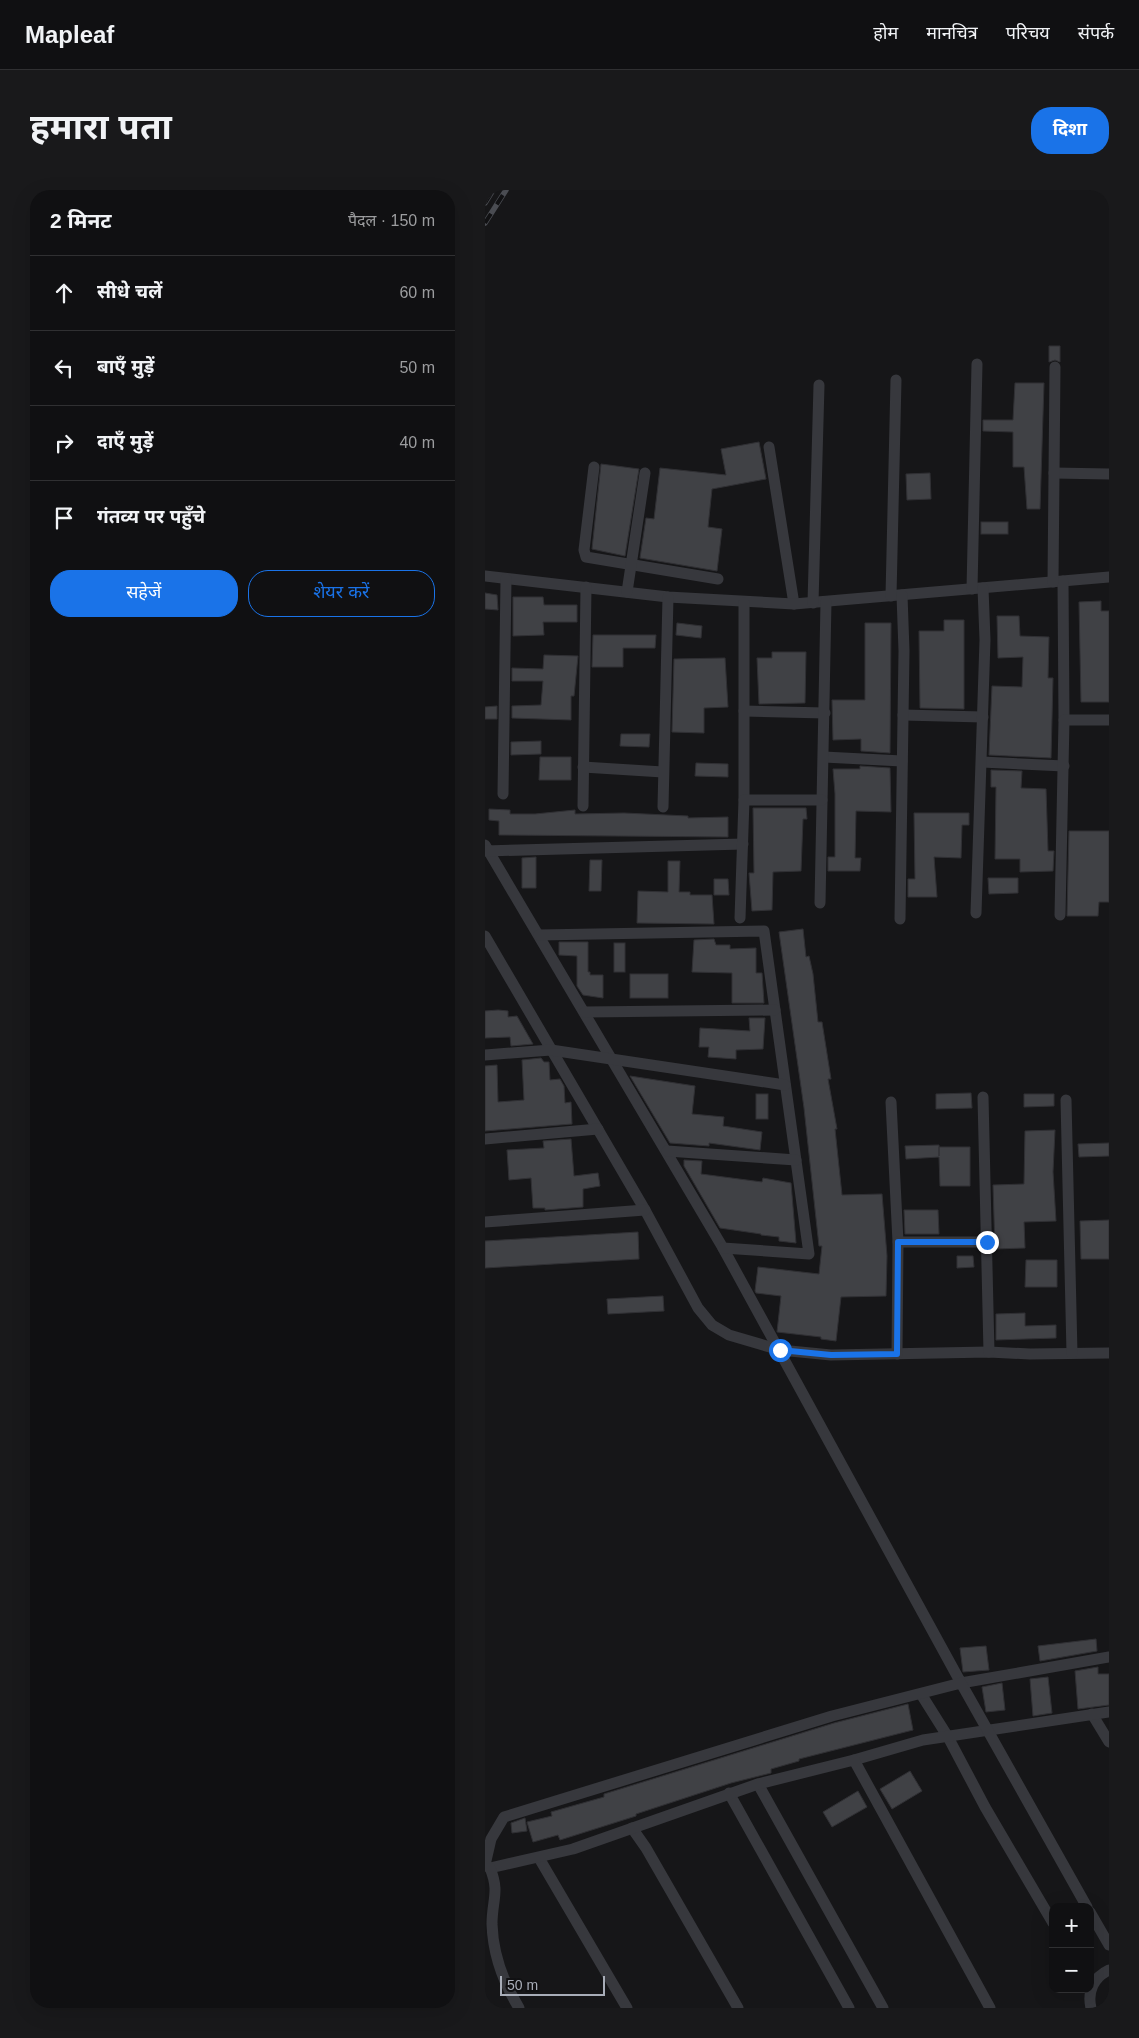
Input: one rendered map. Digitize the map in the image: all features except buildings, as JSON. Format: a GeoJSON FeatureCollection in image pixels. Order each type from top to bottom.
{"type":"FeatureCollection","features":[{"type":"Feature","properties":{"kind":"street"},"geometry":{"type":"LineString","coordinates":[[976,913],[985,640],[977,589],[977,364]]}},
{"type":"Feature","properties":{"kind":"street"},"geometry":{"type":"LineString","coordinates":[[1055,367],[1054,474],[1064,720],[1060,915]]}},
{"type":"Feature","properties":{"kind":"street"},"geometry":{"type":"LineString","coordinates":[[896,380],[897,596],[903,715],[901,919]]}},
{"type":"Feature","properties":{"kind":"street"},"geometry":{"type":"LineString","coordinates":[[813,603],[819,385]]}},
{"type":"Feature","properties":{"kind":"street"},"geometry":{"type":"LineString","coordinates":[[769,447],[794,604]]}},
{"type":"Feature","properties":{"kind":"street"},"geometry":{"type":"LineString","coordinates":[[594,466],[585,555],[590,560],[718,579]]}},
{"type":"Feature","properties":{"kind":"street"},"geometry":{"type":"LineString","coordinates":[[627,592],[645,473]]}},
{"type":"Feature","properties":{"kind":"street"},"geometry":{"type":"LineString","coordinates":[[1054,474],[1109,474]]}},
{"type":"Feature","properties":{"kind":"street"},"geometry":{"type":"LineString","coordinates":[[485,576],[667,597],[744,603],[794,604],[1109,577]]}},
{"type":"Feature","properties":{"kind":"street"},"geometry":{"type":"LineString","coordinates":[[503,794],[506,579]]}},
{"type":"Feature","properties":{"kind":"street"},"geometry":{"type":"LineString","coordinates":[[583,806],[586,587]]}},
{"type":"Feature","properties":{"kind":"street"},"geometry":{"type":"LineString","coordinates":[[663,807],[667,597]]}},
{"type":"Feature","properties":{"kind":"street"},"geometry":{"type":"LineString","coordinates":[[820,903],[826,602]]}},
{"type":"Feature","properties":{"kind":"street"},"geometry":{"type":"LineString","coordinates":[[740,918],[744,800],[744,603]]}},
{"type":"Feature","properties":{"kind":"street"},"geometry":{"type":"LineString","coordinates":[[744,711],[825,713]]}},
{"type":"Feature","properties":{"kind":"street"},"geometry":{"type":"LineString","coordinates":[[903,715],[983,718]]}},
{"type":"Feature","properties":{"kind":"street"},"geometry":{"type":"LineString","coordinates":[[1064,720],[1109,720]]}},
{"type":"Feature","properties":{"kind":"street"},"geometry":{"type":"LineString","coordinates":[[824,758],[902,761]]}},
{"type":"Feature","properties":{"kind":"street"},"geometry":{"type":"LineString","coordinates":[[982,762],[1064,766]]}},
{"type":"Feature","properties":{"kind":"street"},"geometry":{"type":"LineString","coordinates":[[583,767],[663,772]]}},
{"type":"Feature","properties":{"kind":"street"},"geometry":{"type":"LineString","coordinates":[[744,800],[822,800]]}},
{"type":"Feature","properties":{"kind":"street"},"geometry":{"type":"LineString","coordinates":[[486,849],[743,844]]}},
{"type":"Feature","properties":{"kind":"street"},"geometry":{"type":"LineString","coordinates":[[486,849],[585,1012],[723,1248],[961,1683],[1085,1903]]}},
{"type":"Feature","properties":{"kind":"street"},"geometry":{"type":"LineString","coordinates":[[539,935],[764,931],[809,1254],[723,1248]]}},
{"type":"Feature","properties":{"kind":"street"},"geometry":{"type":"LineString","coordinates":[[485,936],[491,956],[551,1050],[598,1129],[645,1210],[698,1308],[712,1325],[729,1335],[780,1350],[831,1355],[989,1352],[1109,1353]]}},
{"type":"Feature","properties":{"kind":"street"},"geometry":{"type":"LineString","coordinates":[[585,1012],[775,1010]]}},
{"type":"Feature","properties":{"kind":"street"},"geometry":{"type":"LineString","coordinates":[[485,1055],[551,1050],[785,1085]]}},
{"type":"Feature","properties":{"kind":"street"},"geometry":{"type":"LineString","coordinates":[[983,1097],[989,1352]]}},
{"type":"Feature","properties":{"kind":"street"},"geometry":{"type":"LineString","coordinates":[[1065,1100],[1072,1353]]}},
{"type":"Feature","properties":{"kind":"street"},"geometry":{"type":"LineString","coordinates":[[891,1102],[898,1242],[897,1354]]}},
{"type":"Feature","properties":{"kind":"street"},"geometry":{"type":"LineString","coordinates":[[485,1139],[598,1129]]}},
{"type":"Feature","properties":{"kind":"street"},"geometry":{"type":"LineString","coordinates":[[667,1152],[796,1160]]}},
{"type":"Feature","properties":{"kind":"street"},"geometry":{"type":"LineString","coordinates":[[485,1222],[645,1210]]}},
{"type":"Feature","properties":{"kind":"street"},"geometry":{"type":"LineString","coordinates":[[898,1242],[987,1242]]}},
{"type":"Feature","properties":{"kind":"street"},"geometry":{"type":"LineString","coordinates":[[519,2008],[507,1989],[496,1958],[492,1924],[497,1884],[490,1868],[485,1865],[491,1839],[504,1817],[832,1716],[961,1683],[1109,1657]]}},
{"type":"Feature","properties":{"kind":"street"},"geometry":{"type":"LineString","coordinates":[[921,1694],[948,1737],[985,1807],[1049,1916]]}},
{"type":"Feature","properties":{"kind":"street"},"geometry":{"type":"LineString","coordinates":[[490,1868],[573,1849],[729,1793],[923,1740],[1109,1712]]}},
{"type":"Feature","properties":{"kind":"street"},"geometry":{"type":"LineString","coordinates":[[1092,1714],[1109,1742]]}},
{"type":"Feature","properties":{"kind":"street"},"geometry":{"type":"LineString","coordinates":[[854,1760],[989,2008]]}},
{"type":"Feature","properties":{"kind":"street"},"geometry":{"type":"LineString","coordinates":[[758,1784],[883,2008]]}},
{"type":"Feature","properties":{"kind":"street"},"geometry":{"type":"LineString","coordinates":[[729,1793],[849,2008]]}},
{"type":"Feature","properties":{"kind":"street"},"geometry":{"type":"LineString","coordinates":[[632,1828],[646,1848],[738,2008]]}},
{"type":"Feature","properties":{"kind":"street"},"geometry":{"type":"LineString","coordinates":[[539,1858],[627,2008]]}},
{"type":"Feature","properties":{"kind":"street"},"geometry":{"type":"LineString","coordinates":[[1094,1919],[1109,1946]]}},
{"type":"Feature","properties":{"kind":"street"},"geometry":{"type":"LineString","coordinates":[[1094,1982],[1109,1970]]}},
{"type":"Feature","properties":{"kind":"street"},"geometry":{"type":"LineString","coordinates":[[1091,1993],[1091,2008]]}},
{"type":"Feature","properties":{"kind":"railway"},"geometry":{"type":"LineString","coordinates":[[485,203],[493,190]]}},
{"type":"Feature","properties":{"kind":"railway"},"geometry":{"type":"LineString","coordinates":[[485,223],[506,190]]}},
{"type":"Feature","properties":{"kind":"route"},"geometry":{"type":"LineString","coordinates":[[780,1350],[831,1355],[897,1354],[898,1242],[987,1242]]}}]}
